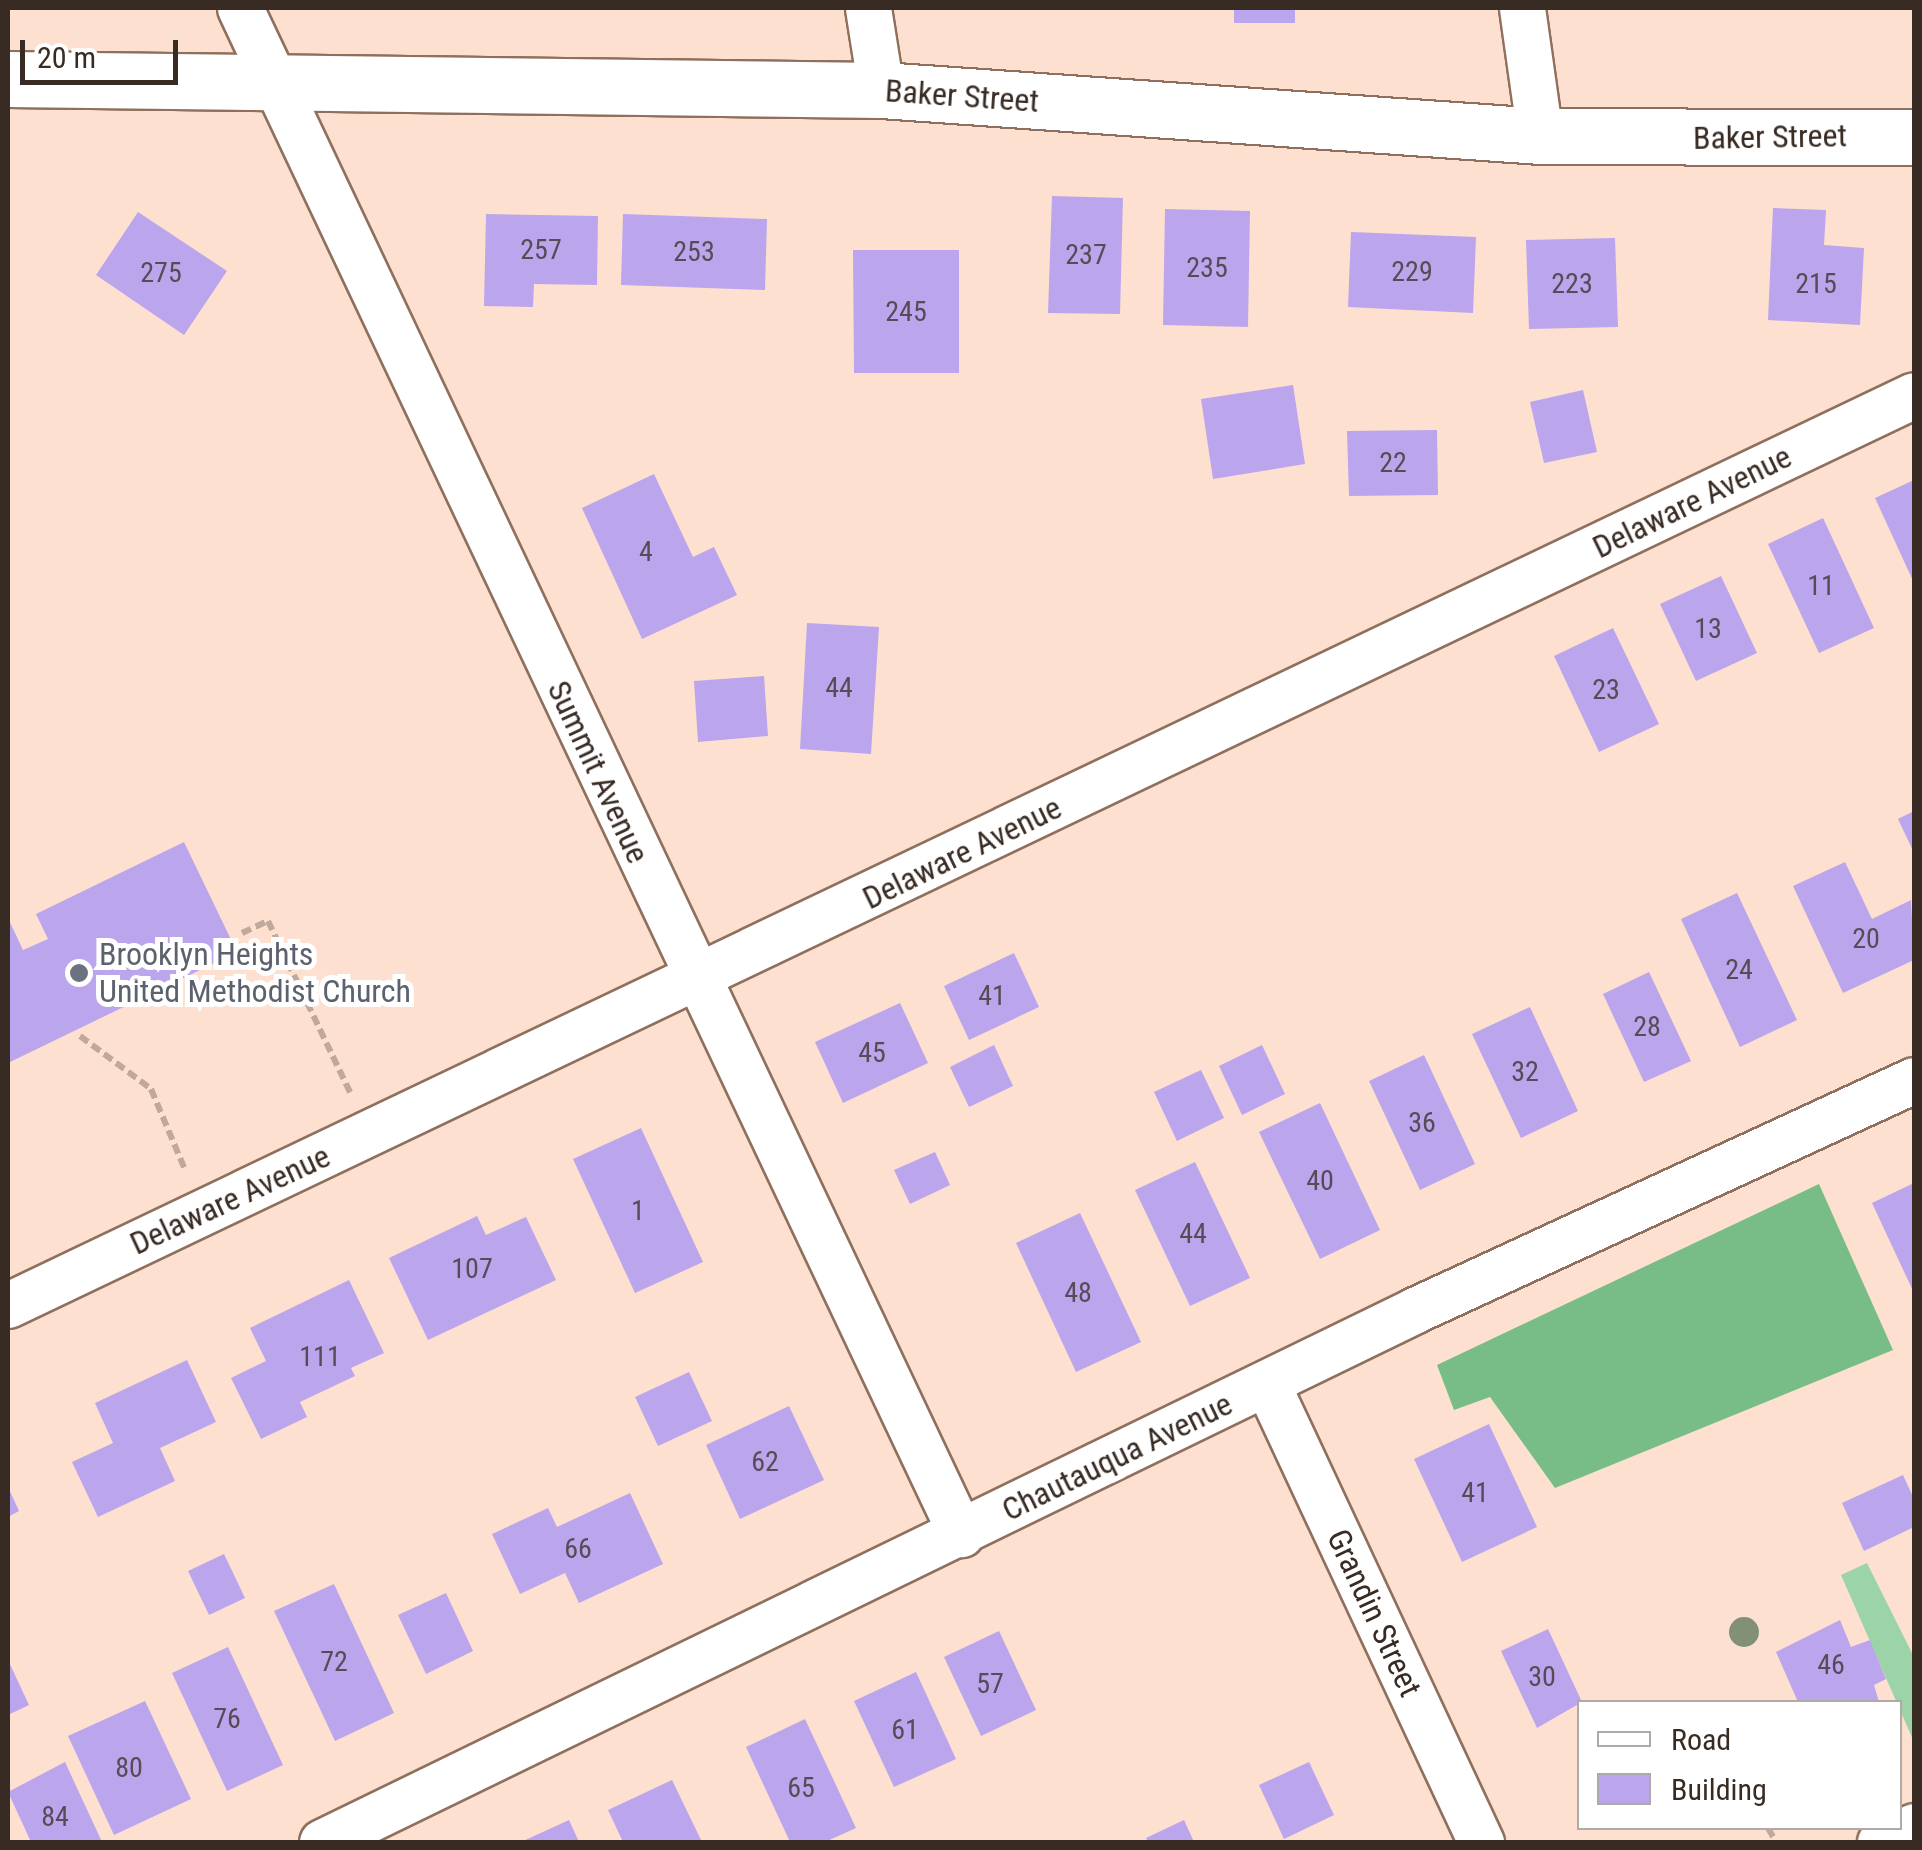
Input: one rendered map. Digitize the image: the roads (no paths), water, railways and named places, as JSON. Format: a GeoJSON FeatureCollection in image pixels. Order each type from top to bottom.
{"type":"FeatureCollection","features":[{"type":"Feature","properties":{"kind":"street","name":"Summit Avenue"},"geometry":{"type":"LineString","coordinates":[[240,8],[961,1534]]}},
{"type":"Feature","properties":{"kind":"street"},"geometry":{"type":"LineString","coordinates":[[868,8],[881,90]]}},
{"type":"Feature","properties":{"kind":"street"},"geometry":{"type":"LineString","coordinates":[[1522,8],[1540,136]]}},
{"type":"Feature","properties":{"kind":"street","name":"Baker Street"},"geometry":{"type":"LineString","coordinates":[[8,79],[881,90],[1540,136],[1914,136]]}},
{"type":"Feature","properties":{"kind":"street","name":"Delaware Avenue"},"geometry":{"type":"LineString","coordinates":[[8,1304],[696,980],[1914,395]]}},
{"type":"Feature","properties":{"kind":"street","name":"Chautauqua Avenue"},"geometry":{"type":"LineString","coordinates":[[322,1842],[1267,1384],[1914,1080]]}},
{"type":"Feature","properties":{"kind":"street","name":"Grandin Street"},"geometry":{"type":"LineString","coordinates":[[1267,1384],[1481,1842]]}},
{"type":"Feature","properties":{"kind":"street"},"geometry":{"type":"LineString","coordinates":[[1880,1842],[1914,1826]]}},
{"type":"Feature","properties":{"kind":"place","name":"Brooklyn Heights United Methodist Church"},"geometry":{"type":"Point","coordinates":[79,973]}}]}
